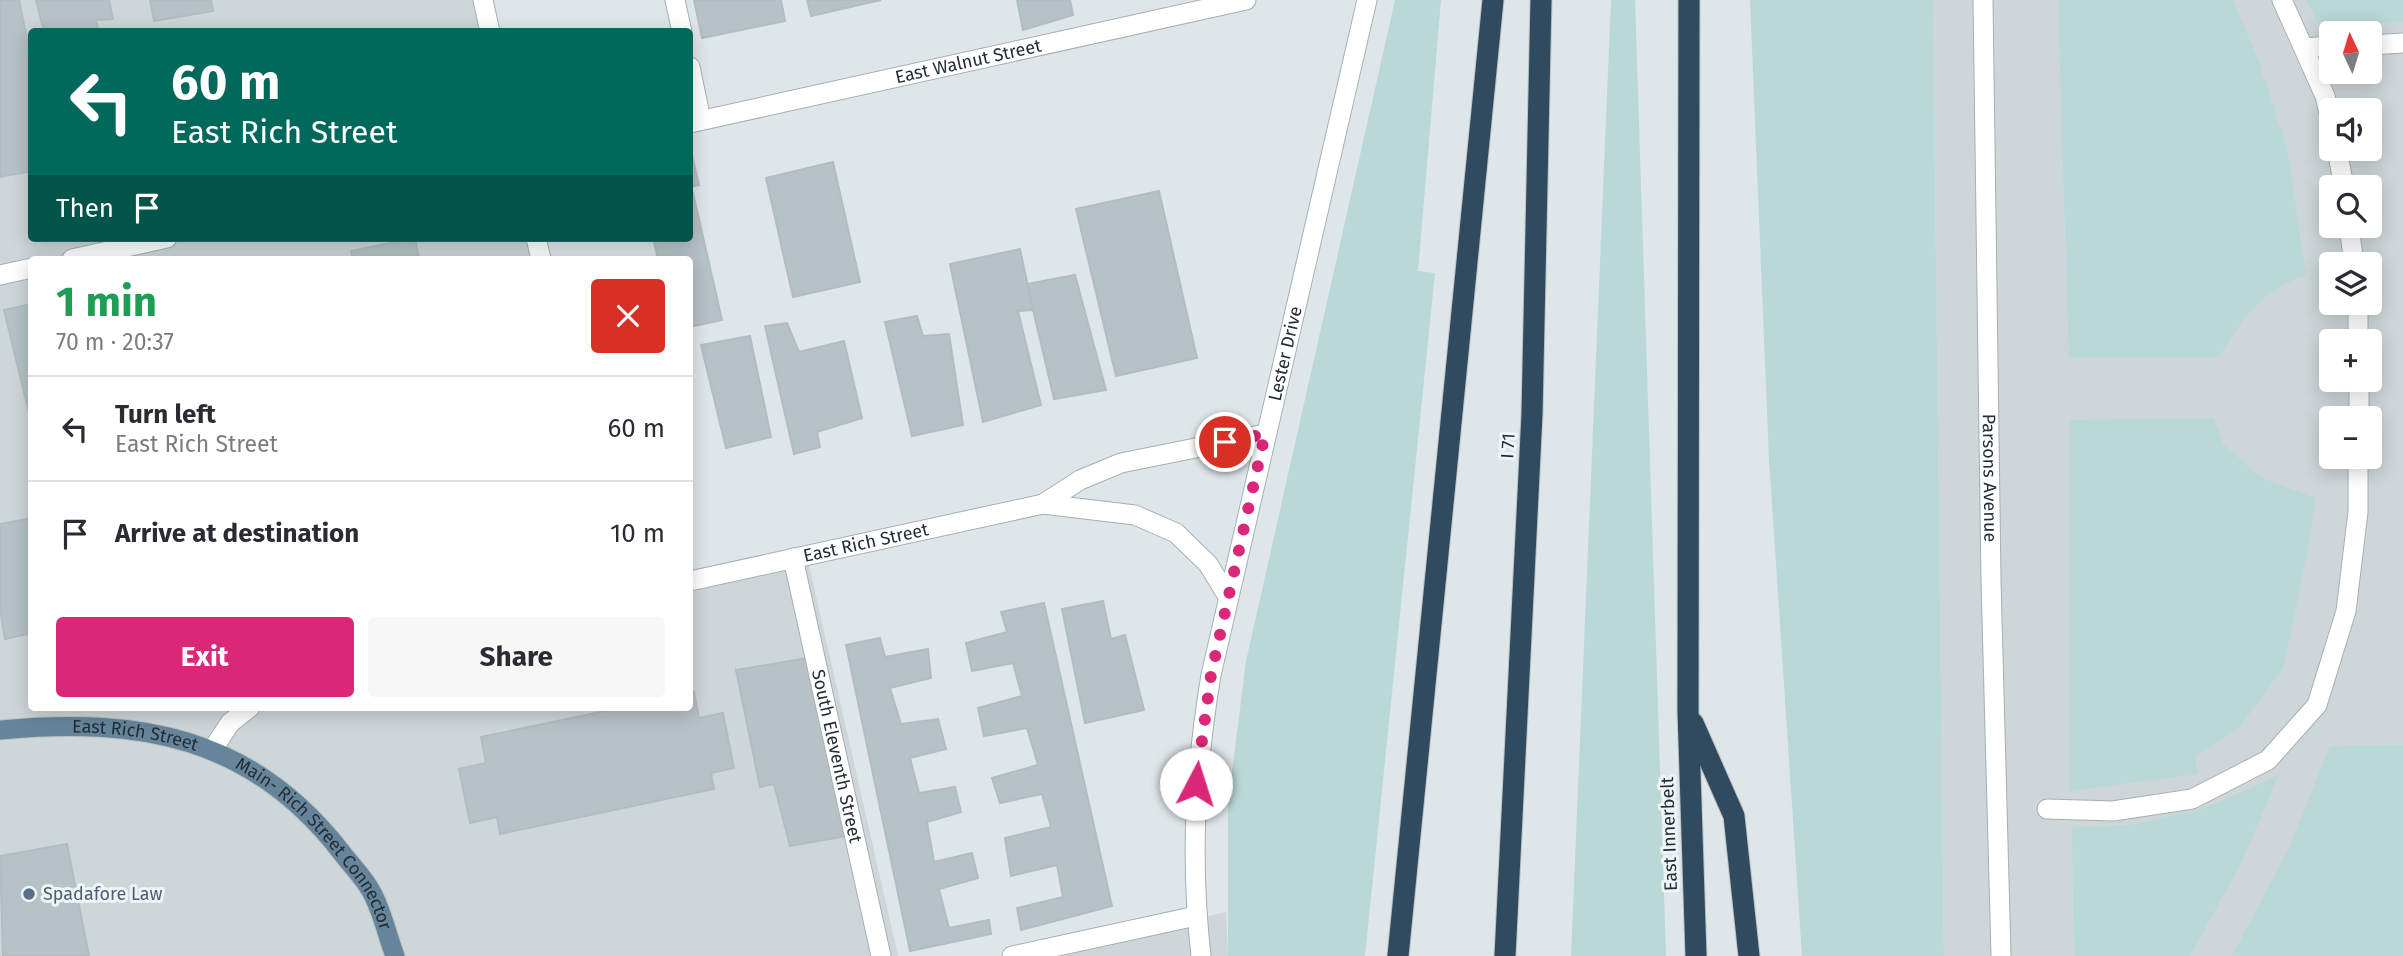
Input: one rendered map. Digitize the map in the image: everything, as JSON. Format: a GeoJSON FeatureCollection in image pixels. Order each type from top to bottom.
{"type":"FeatureCollection","features":[{"type":"Feature","properties":{"kind":"highway"},"geometry":{"type":"LineString","coordinates":[[1398,956],[1493,0]]}},
{"type":"Feature","properties":{"kind":"highway","name":"I 71"},"geometry":{"type":"LineString","coordinates":[[1505,956],[1532,414],[1541,0]]}},
{"type":"Feature","properties":{"kind":"highway","name":"East Innerbelt"},"geometry":{"type":"LineString","coordinates":[[1689,0],[1688,711],[1696,956]]}},
{"type":"Feature","properties":{"kind":"highway"},"geometry":{"type":"LineString","coordinates":[[1688,711],[1734,816],[1749,956]]}},
{"type":"Feature","properties":{"kind":"highway"},"geometry":{"type":"LineString","coordinates":[[1510,894],[1514,956]]}},
{"type":"Feature","properties":{"kind":"main road","name":"East Rich Street"},"geometry":{"type":"LineString","coordinates":[[0,730],[55,725],[141,730],[213,749]]}},
{"type":"Feature","properties":{"kind":"main road","name":"Main- Rich Street Connector"},"geometry":{"type":"LineString","coordinates":[[213,749],[270,782],[317,820],[371,891],[395,956]]}},
{"type":"Feature","properties":{"kind":"street"},"geometry":{"type":"LineString","coordinates":[[483,0],[489,28]]}},
{"type":"Feature","properties":{"kind":"street"},"geometry":{"type":"LineString","coordinates":[[675,0],[681,28]]}},
{"type":"Feature","properties":{"kind":"street","name":"East Walnut Street"},"geometry":{"type":"LineString","coordinates":[[695,122],[1246,0]]}},
{"type":"Feature","properties":{"kind":"street","name":"Lester Drive"},"geometry":{"type":"LineString","coordinates":[[1201,956],[1196,916],[1193,838],[1198,757],[1227,594],[1367,0]]}},
{"type":"Feature","properties":{"kind":"street","name":"Parsons Avenue"},"geometry":{"type":"LineString","coordinates":[[1983,0],[1991,580],[2001,956]]}},
{"type":"Feature","properties":{"kind":"street"},"geometry":{"type":"LineString","coordinates":[[2282,0],[2325,98]]}},
{"type":"Feature","properties":{"kind":"street"},"geometry":{"type":"LineString","coordinates":[[2382,44],[2403,43]]}},
{"type":"Feature","properties":{"kind":"street"},"geometry":{"type":"LineString","coordinates":[[2304,48],[2319,47]]}},
{"type":"Feature","properties":{"kind":"street"},"geometry":{"type":"LineString","coordinates":[[693,100],[695,122]]}},
{"type":"Feature","properties":{"kind":"street"},"geometry":{"type":"LineString","coordinates":[[86,256],[149,242]]}},
{"type":"Feature","properties":{"kind":"street"},"geometry":{"type":"LineString","coordinates":[[0,275],[28,269]]}},
{"type":"Feature","properties":{"kind":"street","name":"East Rich Street"},"geometry":{"type":"LineString","coordinates":[[1043,504],[1080,480],[1121,463],[1265,434]]}},
{"type":"Feature","properties":{"kind":"street"},"geometry":{"type":"LineString","coordinates":[[2047,809],[2113,811],[2192,799],[2268,760],[2317,705],[2346,611],[2358,512],[2358,469]]}},
{"type":"Feature","properties":{"kind":"street","name":"East Rich Street"},"geometry":{"type":"LineString","coordinates":[[693,580],[1043,504],[1135,515],[1176,533],[1208,564],[1227,594]]}},
{"type":"Feature","properties":{"kind":"street","name":"South Eleventh Street"},"geometry":{"type":"LineString","coordinates":[[793,558],[881,956]]}},
{"type":"Feature","properties":{"kind":"street","name":"East Rich Street"},"geometry":{"type":"LineString","coordinates":[[213,749],[230,723],[245,711]]}},
{"type":"Feature","properties":{"kind":"street"},"geometry":{"type":"LineString","coordinates":[[1012,956],[1196,916]]}},
{"type":"Feature","properties":{"kind":"shaded area"},"geometry":{"type":"Polygon","coordinates":[[[0,0],[483,0],[489,28],[28,28],[28,242],[546,242],[548,256],[28,256],[28,711],[693,711],[693,573],[806,552],[898,956],[0,956],[0,0]]]}},
{"type":"Feature","properties":{"kind":"shaded area"},"geometry":{"type":"Polygon","coordinates":[[[1933,0],[2403,0],[2403,956],[1944,956],[1933,0]]]}},
{"type":"Feature","properties":{"kind":"shaded area"},"geometry":{"type":"Polygon","coordinates":[[[1226,912],[1228,956],[1035,956],[1226,912]]]}},
{"type":"Feature","properties":{"kind":"green space"},"geometry":{"type":"Polygon","coordinates":[[[1395,0],[1441,0],[1418,271],[1435,273],[1365,956],[1228,956],[1228,804],[1246,661],[1395,0]]]}},
{"type":"Feature","properties":{"kind":"green space"},"geometry":{"type":"Polygon","coordinates":[[[1611,0],[1635,0],[1666,956],[1571,956],[1611,0]]]}},
{"type":"Feature","properties":{"kind":"green space"},"geometry":{"type":"Polygon","coordinates":[[[1750,0],[1933,0],[1944,956],[1802,956],[1769,459],[1750,0]]]}},
{"type":"Feature","properties":{"kind":"green space"},"geometry":{"type":"Polygon","coordinates":[[[2058,0],[2233,0],[2258,60],[2287,148],[2306,275],[2276,289],[2254,307],[2219,357],[2069,357],[2058,0]]]}},
{"type":"Feature","properties":{"kind":"green space"},"geometry":{"type":"Polygon","coordinates":[[[2306,0],[2403,0],[2403,22],[2319,21],[2319,23],[2306,0]]]}},
{"type":"Feature","properties":{"kind":"green space"},"geometry":{"type":"Polygon","coordinates":[[[2214,418],[2223,444],[2262,478],[2315,498],[2310,540],[2283,668],[2238,729],[2195,756],[2197,774],[2070,791],[2070,420],[2214,418]]]}},
{"type":"Feature","properties":{"kind":"green space"},"geometry":{"type":"Polygon","coordinates":[[[2403,745],[2403,956],[2232,956],[2289,848],[2330,746],[2403,745]]]}},
{"type":"Feature","properties":{"kind":"green space"},"geometry":{"type":"Polygon","coordinates":[[[2278,776],[2243,859],[2190,956],[2074,956],[2072,828],[2131,825],[2203,809],[2278,776]]]}},
{"type":"Feature","properties":{"kind":"building"},"geometry":{"type":"Polygon","coordinates":[[[0,0],[19,0],[28,44],[28,172],[0,177],[0,0]]]}},
{"type":"Feature","properties":{"kind":"building"},"geometry":{"type":"Polygon","coordinates":[[[36,0],[109,0],[113,19],[96,20],[98,28],[43,28],[36,0]]]}},
{"type":"Feature","properties":{"kind":"building"},"geometry":{"type":"Polygon","coordinates":[[[150,0],[211,0],[213,11],[154,21],[150,0]]]}},
{"type":"Feature","properties":{"kind":"building"},"geometry":{"type":"Polygon","coordinates":[[[694,0],[781,0],[785,21],[702,38],[694,0]]]}},
{"type":"Feature","properties":{"kind":"building"},"geometry":{"type":"Polygon","coordinates":[[[807,0],[881,0],[811,16],[807,0]]]}},
{"type":"Feature","properties":{"kind":"building"},"geometry":{"type":"Polygon","coordinates":[[[1017,0],[1070,0],[1073,15],[1023,30],[1017,0]]]}},
{"type":"Feature","properties":{"kind":"building"},"geometry":{"type":"Polygon","coordinates":[[[693,160],[699,185],[693,186],[693,160]]]}},
{"type":"Feature","properties":{"kind":"building"},"geometry":{"type":"Polygon","coordinates":[[[833,162],[860,282],[793,297],[766,178],[833,162]]]}},
{"type":"Feature","properties":{"kind":"building"},"geometry":{"type":"Polygon","coordinates":[[[1159,191],[1197,358],[1116,376],[1076,209],[1159,191]]]}},
{"type":"Feature","properties":{"kind":"building"},"geometry":{"type":"Polygon","coordinates":[[[693,193],[722,320],[693,326],[693,256],[657,256],[654,242],[693,242],[693,193]]]}},
{"type":"Feature","properties":{"kind":"building"},"geometry":{"type":"Polygon","coordinates":[[[395,242],[416,242],[418,256],[352,256],[351,251],[395,242]]]}},
{"type":"Feature","properties":{"kind":"building"},"geometry":{"type":"Polygon","coordinates":[[[1020,249],[1033,310],[1018,311],[1041,405],[983,422],[950,264],[1020,249]]]}},
{"type":"Feature","properties":{"kind":"building"},"geometry":{"type":"Polygon","coordinates":[[[1075,275],[1106,390],[1054,399],[1027,284],[1075,275]]]}},
{"type":"Feature","properties":{"kind":"building"},"geometry":{"type":"Polygon","coordinates":[[[28,305],[28,409],[4,310],[28,305]]]}},
{"type":"Feature","properties":{"kind":"building"},"geometry":{"type":"Polygon","coordinates":[[[917,316],[923,336],[949,334],[963,425],[912,436],[885,322],[917,316]]]}},
{"type":"Feature","properties":{"kind":"building"},"geometry":{"type":"Polygon","coordinates":[[[787,323],[799,352],[844,341],[862,418],[817,432],[820,447],[794,454],[765,326],[787,323]]]}},
{"type":"Feature","properties":{"kind":"building"},"geometry":{"type":"Polygon","coordinates":[[[750,336],[771,437],[726,448],[701,345],[750,336]]]}},
{"type":"Feature","properties":{"kind":"building"},"geometry":{"type":"Polygon","coordinates":[[[28,519],[28,634],[5,639],[0,608],[0,524],[28,519]]]}},
{"type":"Feature","properties":{"kind":"building"},"geometry":{"type":"Polygon","coordinates":[[[1103,601],[1111,639],[1125,635],[1144,710],[1085,723],[1062,609],[1103,601]]]}},
{"type":"Feature","properties":{"kind":"building"},"geometry":{"type":"Polygon","coordinates":[[[1044,603],[1112,906],[1021,930],[1017,908],[1063,897],[1057,865],[1011,876],[1005,838],[1051,827],[1042,794],[1000,803],[992,778],[1038,765],[1027,728],[984,736],[978,708],[1022,696],[1013,663],[972,671],[966,643],[1007,632],[1001,612],[1044,603]]]}},
{"type":"Feature","properties":{"kind":"building"},"geometry":{"type":"Polygon","coordinates":[[[880,638],[885,657],[928,649],[931,678],[890,688],[901,724],[938,719],[946,749],[910,758],[919,793],[955,787],[961,812],[927,822],[934,862],[972,853],[978,878],[939,889],[949,928],[989,920],[991,934],[910,951],[846,645],[880,638]]]}},
{"type":"Feature","properties":{"kind":"building"},"geometry":{"type":"Polygon","coordinates":[[[808,658],[846,836],[790,846],[774,784],[760,787],[736,670],[808,658]]]}},
{"type":"Feature","properties":{"kind":"building"},"geometry":{"type":"Polygon","coordinates":[[[693,692],[699,718],[723,713],[734,768],[711,773],[714,789],[500,834],[497,817],[470,823],[459,769],[486,763],[481,737],[605,711],[693,711],[693,692]]]}},
{"type":"Feature","properties":{"kind":"building"},"geometry":{"type":"Polygon","coordinates":[[[67,844],[89,956],[3,956],[0,856],[67,844]]]}},
{"type":"Feature","properties":{"kind":"place","name":"Spadafore Law"},"geometry":{"type":"Point","coordinates":[29,894]}},
{"type":"Feature","properties":{"kind":"route"},"geometry":{"type":"LineString","coordinates":[[1196,784],[1211,675],[1265,434],[1225,442]]}}]}
